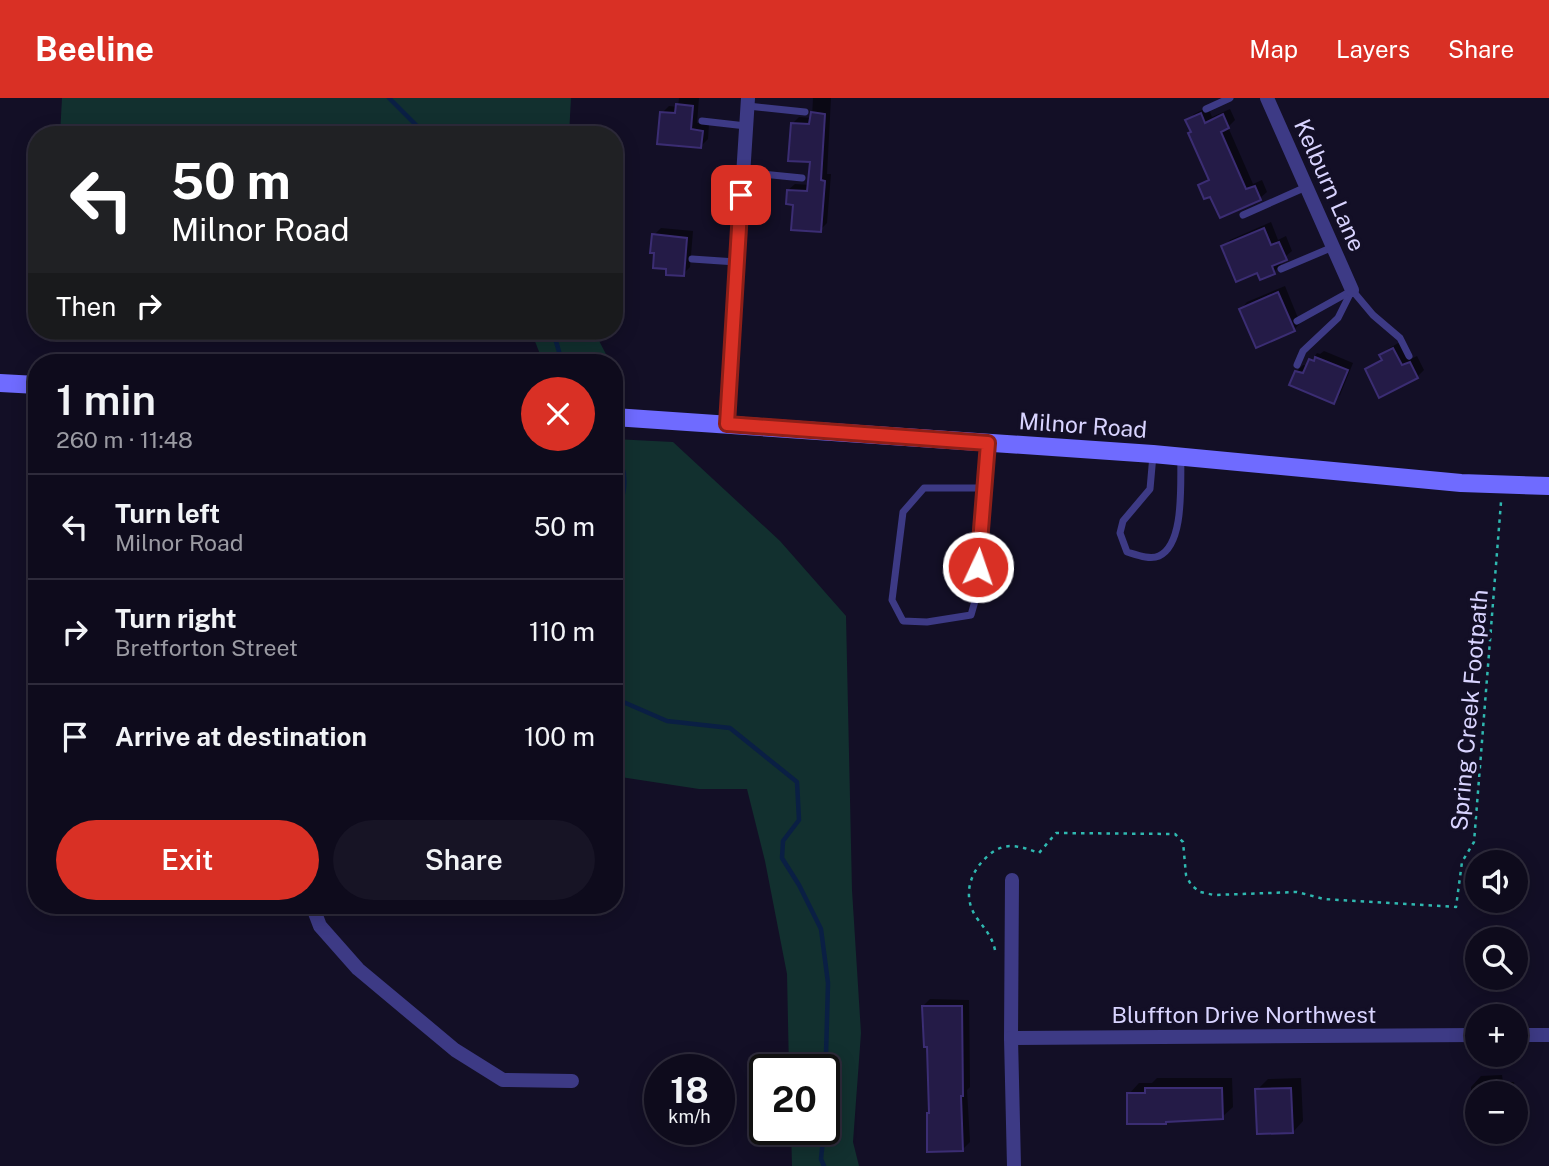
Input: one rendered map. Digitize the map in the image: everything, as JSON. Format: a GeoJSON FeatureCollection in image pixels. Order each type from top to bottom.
{"type":"FeatureCollection","features":[{"type":"Feature","properties":{"kind":"main road"},"geometry":{"type":"LineString","coordinates":[[0,383],[28,385]]}},
{"type":"Feature","properties":{"kind":"main road","name":"Milnor Road"},"geometry":{"type":"LineString","coordinates":[[623,418],[1153,454],[1461,483],[1549,485]]}},
{"type":"Feature","properties":{"kind":"street","name":"Kelburn Lane"},"geometry":{"type":"LineString","coordinates":[[1267,98],[1352,290]]}},
{"type":"Feature","properties":{"kind":"street"},"geometry":{"type":"LineString","coordinates":[[727,424],[747,102]]}},
{"type":"Feature","properties":{"kind":"street"},"geometry":{"type":"LineString","coordinates":[[1012,880],[1011,1038],[1014,1166]]}},
{"type":"Feature","properties":{"kind":"street"},"geometry":{"type":"LineString","coordinates":[[315,914],[320,926],[358,969],[455,1050],[503,1080],[572,1081]]}},
{"type":"Feature","properties":{"kind":"street","name":"Bluffton Drive Northwest"},"geometry":{"type":"LineString","coordinates":[[1011,1038],[1465,1035]]}},
{"type":"Feature","properties":{"kind":"street"},"geometry":{"type":"LineString","coordinates":[[1528,1035],[1549,1035]]}},
{"type":"Feature","properties":{"kind":"lane"},"geometry":{"type":"LineString","coordinates":[[1206,109],[1230,98]]}},
{"type":"Feature","properties":{"kind":"lane"},"geometry":{"type":"LineString","coordinates":[[747,102],[805,112]]}},
{"type":"Feature","properties":{"kind":"lane"},"geometry":{"type":"LineString","coordinates":[[702,121],[746,126]]}},
{"type":"Feature","properties":{"kind":"lane"},"geometry":{"type":"LineString","coordinates":[[742,172],[802,178]]}},
{"type":"Feature","properties":{"kind":"lane"},"geometry":{"type":"LineString","coordinates":[[1243,215],[1306,187]]}},
{"type":"Feature","properties":{"kind":"lane"},"geometry":{"type":"LineString","coordinates":[[1281,269],[1333,247]]}},
{"type":"Feature","properties":{"kind":"lane"},"geometry":{"type":"LineString","coordinates":[[692,259],[736,262]]}},
{"type":"Feature","properties":{"kind":"lane"},"geometry":{"type":"LineString","coordinates":[[1297,321],[1352,290]]}},
{"type":"Feature","properties":{"kind":"lane"},"geometry":{"type":"LineString","coordinates":[[1352,290],[1373,315],[1400,338],[1409,356]]}},
{"type":"Feature","properties":{"kind":"lane"},"geometry":{"type":"LineString","coordinates":[[1297,365],[1303,351],[1338,318],[1352,290]]}},
{"type":"Feature","properties":{"kind":"lane"},"geometry":{"type":"LineString","coordinates":[[983,488],[924,488],[904,512],[892,600],[904,621],[927,622],[971,615],[977,594],[988,443]]}},
{"type":"Feature","properties":{"kind":"lane"},"geometry":{"type":"LineString","coordinates":[[1153,454],[1150,489],[1123,521],[1120,533],[1127,552],[1144,557],[1158,557],[1172,547],[1177,529],[1181,457]]}},
{"type":"Feature","properties":{"kind":"path","name":"Spring Creek Footpath"},"geometry":{"type":"LineString","coordinates":[[996,955],[993,940],[974,914],[968,894],[971,876],[979,863],[997,848],[1017,845],[1039,853],[1056,834],[1175,834],[1183,842],[1186,875],[1191,885],[1200,892],[1214,895],[1297,892],[1324,899],[1456,907],[1462,862],[1474,842],[1501,501]]}},
{"type":"Feature","properties":{"kind":"green space"},"geometry":{"type":"Polygon","coordinates":[[[62,98],[571,98],[569,126],[60,126],[62,98]]]}},
{"type":"Feature","properties":{"kind":"green space"},"geometry":{"type":"Polygon","coordinates":[[[534,340],[599,340],[606,354],[540,354],[534,340]]]}},
{"type":"Feature","properties":{"kind":"green space"},"geometry":{"type":"Polygon","coordinates":[[[623,439],[673,442],[780,541],[846,616],[852,890],[861,1033],[853,1142],[859,1166],[792,1166],[791,1145],[840,1145],[840,1054],[789,1054],[787,974],[765,861],[747,789],[699,789],[623,777],[623,439]]]}},
{"type":"Feature","properties":{"kind":"building"},"geometry":{"type":"Polygon","coordinates":[[[676,104],[693,106],[691,129],[703,131],[701,148],[657,144],[660,112],[675,113],[676,104]]]}},
{"type":"Feature","properties":{"kind":"building"},"geometry":{"type":"Polygon","coordinates":[[[811,112],[825,114],[821,180],[825,181],[821,232],[791,230],[793,205],[786,204],[787,190],[807,191],[810,162],[788,161],[791,123],[809,124],[811,112]]]}},
{"type":"Feature","properties":{"kind":"building"},"geometry":{"type":"Polygon","coordinates":[[[1201,113],[1205,123],[1223,114],[1229,128],[1221,132],[1246,189],[1255,186],[1261,200],[1220,218],[1210,197],[1204,199],[1198,185],[1209,180],[1185,120],[1201,113]]]}},
{"type":"Feature","properties":{"kind":"building"},"geometry":{"type":"Polygon","coordinates":[[[1264,228],[1271,245],[1279,242],[1287,260],[1272,266],[1275,274],[1260,280],[1257,273],[1236,282],[1221,246],[1264,228]]]}},
{"type":"Feature","properties":{"kind":"building"},"geometry":{"type":"Polygon","coordinates":[[[652,234],[687,238],[684,276],[666,275],[666,269],[653,268],[654,253],[650,253],[652,234]]]}},
{"type":"Feature","properties":{"kind":"building"},"geometry":{"type":"Polygon","coordinates":[[[1278,292],[1295,331],[1256,348],[1239,309],[1278,292]]]}},
{"type":"Feature","properties":{"kind":"building"},"geometry":{"type":"Polygon","coordinates":[[[1393,348],[1402,365],[1410,362],[1418,378],[1379,398],[1365,369],[1382,360],[1379,355],[1393,348]]]}},
{"type":"Feature","properties":{"kind":"building"},"geometry":{"type":"Polygon","coordinates":[[[1315,357],[1348,370],[1334,404],[1289,385],[1295,371],[1303,373],[1309,359],[1314,361],[1315,357]]]}},
{"type":"Feature","properties":{"kind":"building"},"geometry":{"type":"Polygon","coordinates":[[[922,1006],[962,1006],[963,1151],[927,1152],[927,1047],[924,1047],[922,1006]]]}},
{"type":"Feature","properties":{"kind":"building"},"geometry":{"type":"Polygon","coordinates":[[[1145,1088],[1222,1088],[1223,1119],[1127,1124],[1127,1093],[1145,1093],[1145,1088]]]}},
{"type":"Feature","properties":{"kind":"building"},"geometry":{"type":"Polygon","coordinates":[[[1291,1088],[1293,1133],[1257,1134],[1255,1089],[1291,1088]]]}},
{"type":"Feature","properties":{"kind":"waterway"},"geometry":{"type":"LineString","coordinates":[[389,98],[417,126]]}},
{"type":"Feature","properties":{"kind":"waterway"},"geometry":{"type":"LineString","coordinates":[[556,340],[560,354]]}},
{"type":"Feature","properties":{"kind":"waterway"},"geometry":{"type":"LineString","coordinates":[[623,469],[623,496]]}},
{"type":"Feature","properties":{"kind":"waterway"},"geometry":{"type":"LineString","coordinates":[[623,702],[667,721],[730,728],[797,782],[799,820],[783,841],[782,858],[821,929],[828,983],[826,1054]]}},
{"type":"Feature","properties":{"kind":"waterway"},"geometry":{"type":"LineString","coordinates":[[822,1145],[821,1159],[824,1166]]}},
{"type":"Feature","properties":{"kind":"route"},"geometry":{"type":"LineString","coordinates":[[741,195],[727,424],[988,443],[978,567]]}}]}
